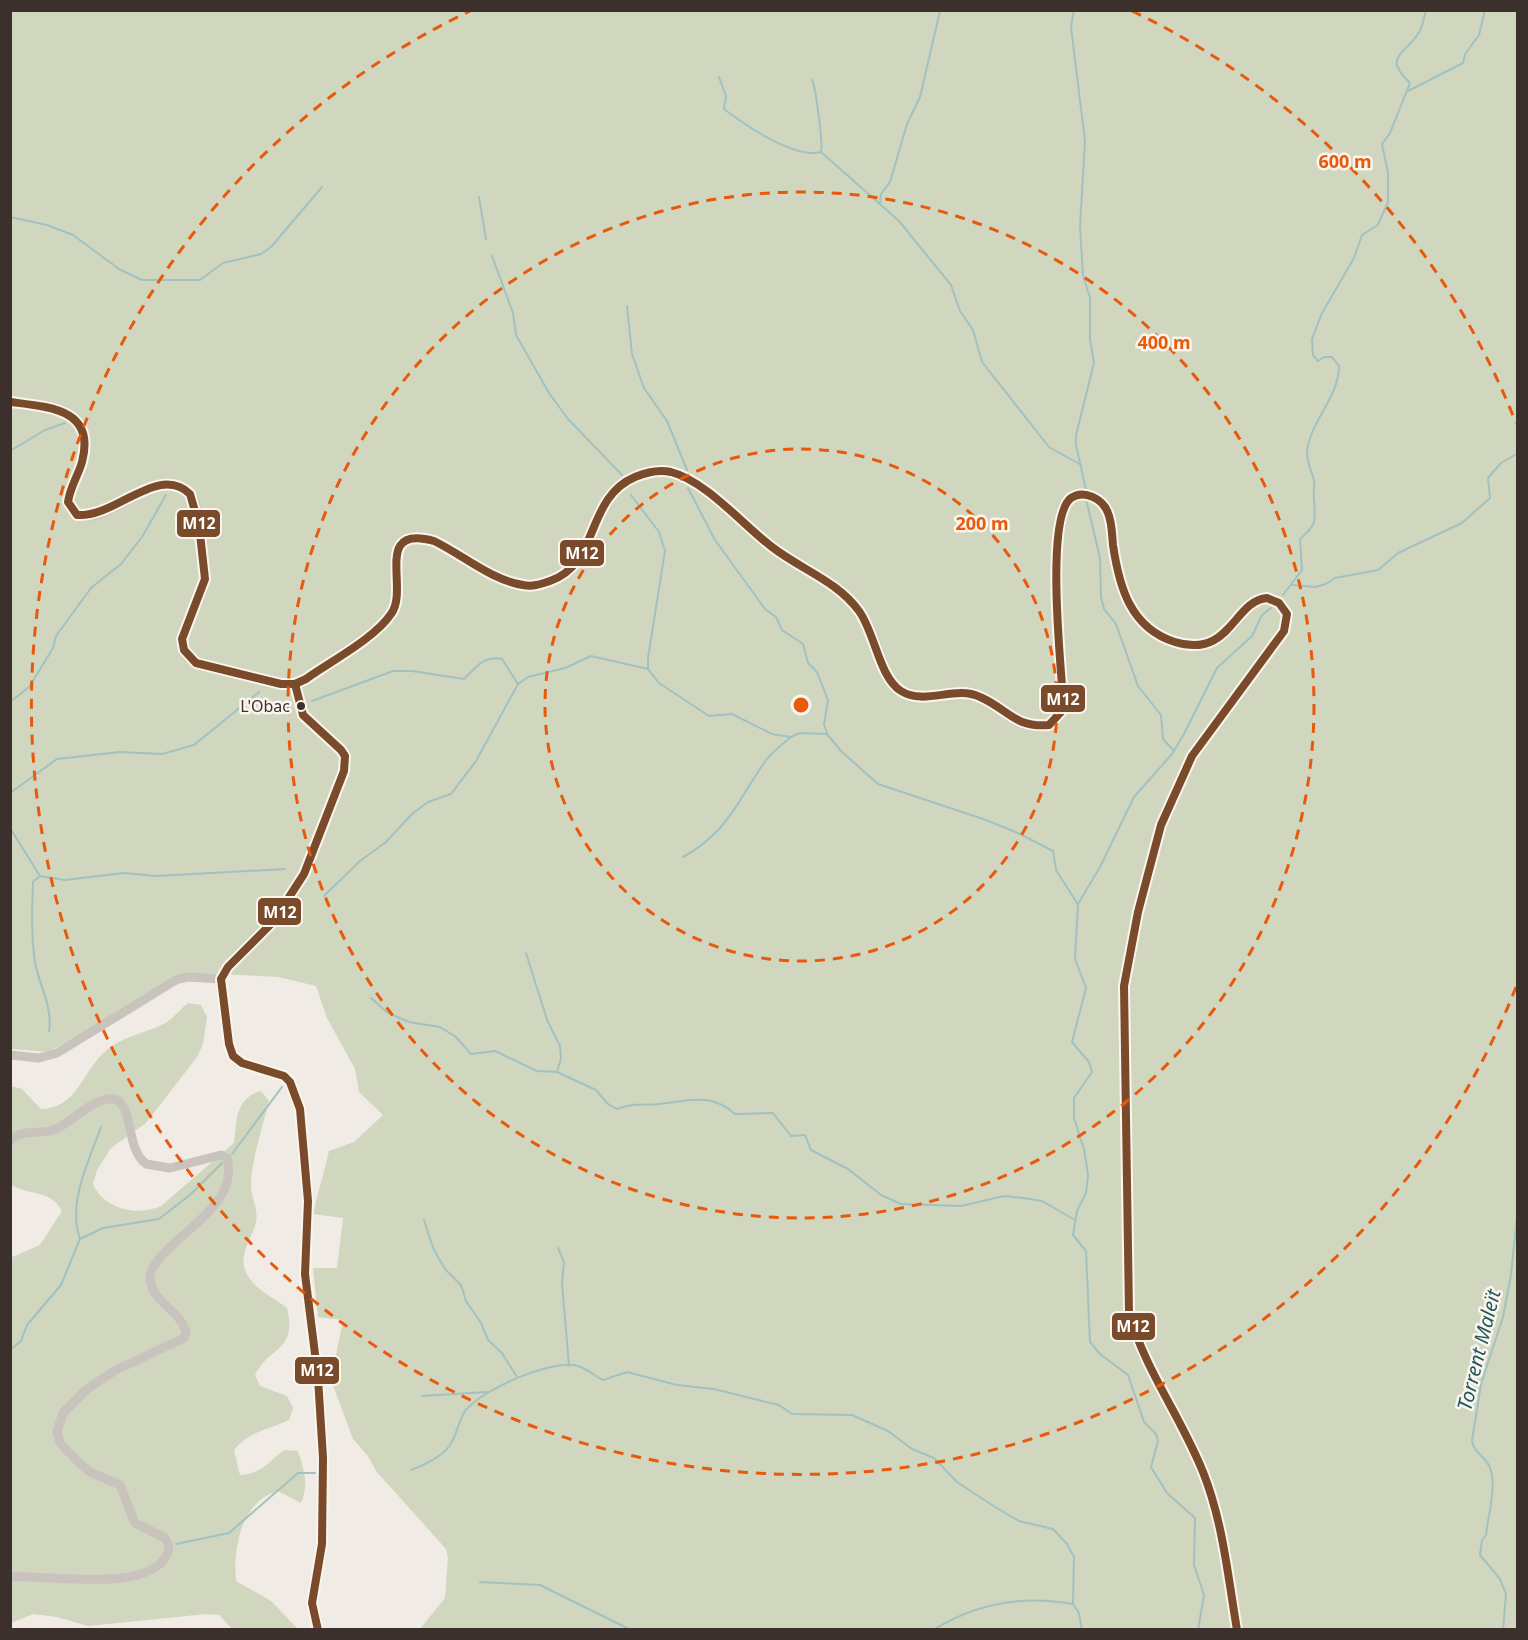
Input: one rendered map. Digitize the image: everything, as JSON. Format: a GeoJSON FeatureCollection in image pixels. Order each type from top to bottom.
{"type":"FeatureCollection","features":[{"type":"Feature","properties":{"kind":"street"},"geometry":{"type":"LineString","coordinates":[[10,402],[61,410],[79,422],[84,435],[84,453],[68,502],[77,515],[87,516],[99,513],[159,484],[173,484],[188,493],[195,504],[205,578],[182,639],[182,648],[186,656],[196,663],[264,680],[295,684],[306,679],[382,625],[392,614],[397,602],[395,559],[402,545],[409,539],[423,537],[436,542],[505,581],[525,586],[548,582],[573,569],[581,560],[597,512],[610,495],[630,479],[656,470],[681,476],[783,555],[838,588],[869,626],[892,682],[900,690],[916,696],[959,691],[974,694],[1021,725],[1048,725],[1061,712],[1063,683],[1055,562],[1063,509],[1066,503],[1076,496],[1091,495],[1103,504],[1108,512],[1128,606],[1138,620],[1163,640],[1178,645],[1208,642],[1233,627],[1254,602],[1270,598],[1280,603],[1287,614],[1284,631],[1192,756],[1161,825],[1137,920],[1124,986],[1129,1313],[1140,1350],[1203,1471],[1218,1521],[1237,1629]]}},
{"type":"Feature","properties":{"kind":"street"},"geometry":{"type":"LineString","coordinates":[[295,684],[303,715],[341,750],[345,756],[344,771],[304,874],[273,922],[228,967],[222,979],[229,1044],[233,1056],[242,1063],[284,1076],[290,1082],[300,1109],[308,1200],[305,1274],[318,1370],[323,1458],[322,1544],[312,1603],[318,1629]]}},
{"type":"Feature","properties":{"kind":"street"},"geometry":{"type":"LineString","coordinates":[[10,1055],[39,1058],[57,1053],[176,980],[188,977],[222,979]]}},
{"type":"Feature","properties":{"kind":"street"},"geometry":{"type":"LineString","coordinates":[[10,1141],[26,1132],[54,1130],[97,1103],[116,1099],[122,1104],[135,1150],[146,1164],[170,1168],[220,1155],[227,1158],[229,1167],[226,1181],[212,1208],[158,1261],[150,1275],[155,1295],[184,1326],[186,1334],[184,1338],[101,1380],[67,1407],[57,1425],[57,1437],[65,1449],[90,1472],[120,1485],[124,1490],[131,1518],[140,1527],[165,1538],[169,1547],[168,1552],[158,1568],[132,1576],[88,1580],[46,1576],[10,1577]]}},
{"type":"Feature","properties":{"kind":"green space"},"geometry":{"type":"Polygon","coordinates":[[[10,11],[1517,11],[1517,1629],[420,1629],[445,1598],[448,1558],[446,1549],[376,1471],[368,1456],[353,1439],[331,1380],[343,1320],[318,1317],[313,1268],[337,1268],[343,1218],[313,1214],[329,1151],[354,1142],[383,1115],[359,1092],[355,1069],[327,1018],[316,986],[278,977],[220,974],[183,978],[48,1052],[11,1049],[10,11]]]}},
{"type":"Feature","properties":{"kind":"green space"},"geometry":{"type":"Polygon","coordinates":[[[188,1003],[201,1005],[207,1017],[203,1044],[197,1057],[146,1123],[111,1148],[97,1170],[93,1184],[105,1200],[122,1208],[142,1211],[161,1206],[234,1143],[237,1118],[246,1099],[261,1091],[269,1101],[252,1174],[251,1188],[256,1223],[243,1262],[248,1276],[256,1286],[287,1308],[289,1322],[285,1341],[255,1375],[260,1386],[287,1396],[293,1408],[289,1420],[252,1435],[234,1450],[240,1475],[259,1470],[284,1450],[298,1451],[304,1471],[305,1490],[301,1503],[278,1491],[265,1496],[255,1505],[242,1527],[235,1568],[236,1581],[271,1601],[298,1629],[232,1629],[219,1615],[206,1614],[88,1626],[57,1617],[33,1614],[11,1623],[10,1258],[40,1245],[62,1211],[52,1199],[11,1185],[11,1086],[22,1089],[41,1109],[54,1107],[72,1095],[107,1050],[121,1041],[167,1022],[188,1003]]]}},
{"type":"Feature","properties":{"kind":"waterway"},"geometry":{"type":"LineString","coordinates":[[1074,10],[1071,27],[1085,141],[1080,226],[1083,275],[1090,298],[1090,339],[1094,363],[1076,435],[1086,490]]}},
{"type":"Feature","properties":{"kind":"waterway"},"geometry":{"type":"LineString","coordinates":[[1283,595],[1302,570],[1300,539],[1313,525],[1315,518],[1314,480],[1307,457],[1309,442],[1338,378],[1339,366],[1332,357],[1324,357],[1318,361],[1313,355],[1312,339],[1322,313],[1354,258],[1362,235],[1378,225],[1388,202],[1388,173],[1382,144],[1390,133],[1410,83],[1402,74],[1397,62],[1398,57],[1420,31],[1426,10]]}},
{"type":"Feature","properties":{"kind":"waterway"},"geometry":{"type":"LineString","coordinates":[[1408,91],[1463,63],[1465,54],[1479,35],[1485,10]]}},
{"type":"Feature","properties":{"kind":"waterway"},"geometry":{"type":"LineString","coordinates":[[880,204],[881,194],[890,182],[907,124],[920,97],[940,11]]}},
{"type":"Feature","properties":{"kind":"waterway"},"geometry":{"type":"LineString","coordinates":[[719,77],[726,96],[724,109],[784,146],[810,153],[821,152],[899,221],[951,285],[960,311],[973,330],[982,362],[1049,447],[1081,465]]}},
{"type":"Feature","properties":{"kind":"waterway"},"geometry":{"type":"LineString","coordinates":[[812,80],[819,116],[821,152]]}},
{"type":"Feature","properties":{"kind":"waterway"},"geometry":{"type":"LineString","coordinates":[[10,217],[47,225],[73,235],[119,269],[142,280],[200,280],[223,263],[261,254],[271,247],[322,187]]}},
{"type":"Feature","properties":{"kind":"waterway"},"geometry":{"type":"LineString","coordinates":[[479,197],[486,239]]}},
{"type":"Feature","properties":{"kind":"waterway"},"geometry":{"type":"LineString","coordinates":[[492,256],[513,313],[516,335],[549,393],[568,419],[622,475]]}},
{"type":"Feature","properties":{"kind":"waterway"},"geometry":{"type":"LineString","coordinates":[[627,306],[632,354],[644,388],[667,421],[687,470]]}},
{"type":"Feature","properties":{"kind":"waterway"},"geometry":{"type":"LineString","coordinates":[[10,451],[45,430],[65,423]]}},
{"type":"Feature","properties":{"kind":"waterway"},"geometry":{"type":"LineString","coordinates":[[1292,585],[1315,587],[1335,578],[1378,570],[1398,553],[1462,523],[1490,498],[1488,478],[1501,463],[1518,453]]}},
{"type":"Feature","properties":{"kind":"waterway"},"geometry":{"type":"LineString","coordinates":[[688,488],[715,540],[765,609],[776,617],[782,630],[803,644],[808,663],[817,672],[828,700],[824,724],[827,733]]}},
{"type":"Feature","properties":{"kind":"waterway"},"geometry":{"type":"LineString","coordinates":[[10,702],[29,687],[53,648],[56,636],[91,588],[121,564],[142,537],[166,495]]}},
{"type":"Feature","properties":{"kind":"waterway"},"geometry":{"type":"LineString","coordinates":[[631,495],[659,532],[665,551],[648,658],[648,669],[659,683],[709,716],[732,714],[772,734],[791,737],[800,733],[827,734],[841,751],[878,784],[986,820],[1053,851],[1056,870],[1077,903]]}},
{"type":"Feature","properties":{"kind":"waterway"},"geometry":{"type":"LineString","coordinates":[[1086,499],[1100,558],[1101,597],[1104,609],[1116,624],[1138,686],[1161,715],[1163,739],[1174,751]]}},
{"type":"Feature","properties":{"kind":"waterway"},"geometry":{"type":"LineString","coordinates":[[1198,1630],[1204,1595],[1194,1565],[1195,1518],[1167,1493],[1151,1467],[1158,1441],[1156,1434],[1144,1422],[1128,1375],[1100,1354],[1090,1342],[1086,1251],[1073,1235],[1077,1211],[1086,1193],[1088,1175],[1084,1149],[1074,1118],[1074,1098],[1092,1072],[1089,1062],[1072,1042],[1086,988],[1075,959],[1078,904],[1100,867],[1134,797],[1172,754],[1217,668],[1252,636],[1262,615],[1271,608]]}},
{"type":"Feature","properties":{"kind":"waterway"},"geometry":{"type":"LineString","coordinates":[[324,896],[360,861],[386,842],[412,814],[428,802],[451,794],[476,761],[518,684],[528,677],[565,668],[591,656],[648,669]]}},
{"type":"Feature","properties":{"kind":"waterway"},"geometry":{"type":"LineString","coordinates":[[312,701],[393,671],[412,671],[464,679],[481,663],[496,658],[502,659],[518,684]]}},
{"type":"Feature","properties":{"kind":"waterway"},"geometry":{"type":"LineString","coordinates":[[10,793],[57,759],[120,752],[162,754],[194,745],[259,692]]}},
{"type":"Feature","properties":{"kind":"waterway"},"geometry":{"type":"LineString","coordinates":[[683,857],[698,848],[721,827],[767,759],[791,737]]}},
{"type":"Feature","properties":{"kind":"waterway"},"geometry":{"type":"LineString","coordinates":[[10,828],[40,876],[65,880],[124,873],[156,876],[285,869]]}},
{"type":"Feature","properties":{"kind":"waterway"},"geometry":{"type":"LineString","coordinates":[[40,876],[33,882],[33,942],[37,971],[49,1013],[49,1031]]}},
{"type":"Feature","properties":{"kind":"waterway"},"geometry":{"type":"LineString","coordinates":[[526,953],[547,1020],[560,1046],[561,1058],[557,1072],[596,1090],[608,1104],[617,1109],[634,1105],[708,1100],[726,1107],[735,1114],[773,1113],[791,1136],[805,1135],[811,1150],[848,1169],[881,1195],[901,1204],[961,1206],[1004,1196],[1042,1201],[1075,1220]]}},
{"type":"Feature","properties":{"kind":"waterway"},"geometry":{"type":"LineString","coordinates":[[371,998],[388,1013],[409,1022],[440,1027],[456,1037],[471,1054],[495,1051],[537,1071],[557,1072]]}},
{"type":"Feature","properties":{"kind":"waterway"},"geometry":{"type":"LineString","coordinates":[[232,1154],[282,1087]]}},
{"type":"Feature","properties":{"kind":"waterway"},"geometry":{"type":"LineString","coordinates":[[80,1239],[76,1211],[78,1197],[81,1182],[101,1127]]}},
{"type":"Feature","properties":{"kind":"waterway"},"geometry":{"type":"LineString","coordinates":[[10,1350],[21,1341],[27,1325],[61,1285],[80,1239],[103,1228],[159,1219],[191,1194],[222,1163]]}},
{"type":"Feature","properties":{"kind":"waterway","name":"Torrent Maleït"},"geometry":{"type":"LineString","coordinates":[[1503,1630],[1506,1594],[1500,1579],[1480,1555],[1482,1540],[1486,1535],[1492,1475],[1488,1464],[1475,1449],[1472,1441],[1481,1384],[1503,1317],[1511,1275],[1518,1206]]}},
{"type":"Feature","properties":{"kind":"waterway"},"geometry":{"type":"LineString","coordinates":[[424,1220],[433,1248],[445,1269],[461,1285],[466,1301],[481,1323],[488,1340],[502,1353],[517,1377]]}},
{"type":"Feature","properties":{"kind":"waterway"},"geometry":{"type":"LineString","coordinates":[[558,1248],[564,1262],[562,1283],[569,1366]]}},
{"type":"Feature","properties":{"kind":"waterway"},"geometry":{"type":"LineString","coordinates":[[411,1470],[432,1460],[447,1449],[465,1411],[486,1394],[535,1371],[567,1365],[581,1367],[603,1380],[627,1372],[677,1385],[714,1389],[779,1405],[792,1414],[852,1415],[888,1431],[912,1449],[934,1458],[957,1482],[1019,1521],[1053,1529],[1067,1544],[1074,1557],[1073,1604]]}},
{"type":"Feature","properties":{"kind":"waterway"},"geometry":{"type":"LineString","coordinates":[[422,1396],[487,1392]]}},
{"type":"Feature","properties":{"kind":"waterway"},"geometry":{"type":"LineString","coordinates":[[176,1544],[229,1533],[298,1473],[315,1473]]}},
{"type":"Feature","properties":{"kind":"waterway"},"geometry":{"type":"LineString","coordinates":[[480,1582],[540,1585],[631,1630]]}},
{"type":"Feature","properties":{"kind":"waterway"},"geometry":{"type":"LineString","coordinates":[[933,1630],[966,1613],[983,1608],[1036,1600],[1073,1604],[1079,1613],[1082,1630]]}},
{"type":"Feature","properties":{"kind":"transit line","name":"M12"},"geometry":{"type":"LineString","coordinates":[[10,402],[54,409],[76,421],[82,431],[85,444],[82,462],[68,502],[77,515],[92,514],[107,509],[150,488],[164,485],[178,486],[190,494],[199,525],[205,579],[182,639],[184,650],[196,663],[281,684],[295,684],[306,679],[363,641],[391,614],[396,603],[398,550],[404,542],[415,538],[434,541],[500,578],[523,585],[540,584],[566,573],[577,561],[599,515],[619,487],[635,477],[657,471],[671,472],[697,484],[772,547],[830,584],[850,601],[864,620],[887,676],[901,691],[920,697],[970,694],[990,702],[1027,724],[1049,725],[1061,712],[1063,700],[1056,593],[1058,533],[1063,511],[1071,498],[1076,495],[1092,497],[1106,508],[1123,590],[1137,616],[1147,627],[1160,635],[1175,642],[1194,645],[1208,643],[1220,636],[1256,601],[1267,598],[1279,603],[1287,614],[1284,631],[1192,756],[1161,825],[1138,912],[1124,986],[1129,1313],[1144,1354],[1194,1452],[1210,1491],[1224,1550],[1237,1630]]}},
{"type":"Feature","properties":{"kind":"transit line","name":"M12"},"geometry":{"type":"LineString","coordinates":[[295,684],[303,715],[341,750],[345,756],[344,771],[304,874],[273,922],[228,967],[221,979],[229,1044],[233,1056],[242,1063],[284,1076],[290,1082],[300,1109],[308,1201],[305,1274],[318,1378],[323,1458],[322,1544],[312,1603],[318,1630]]}},
{"type":"Feature","properties":{"kind":"place","name":"L'Obac"},"geometry":{"type":"Point","coordinates":[301,706]}}]}
